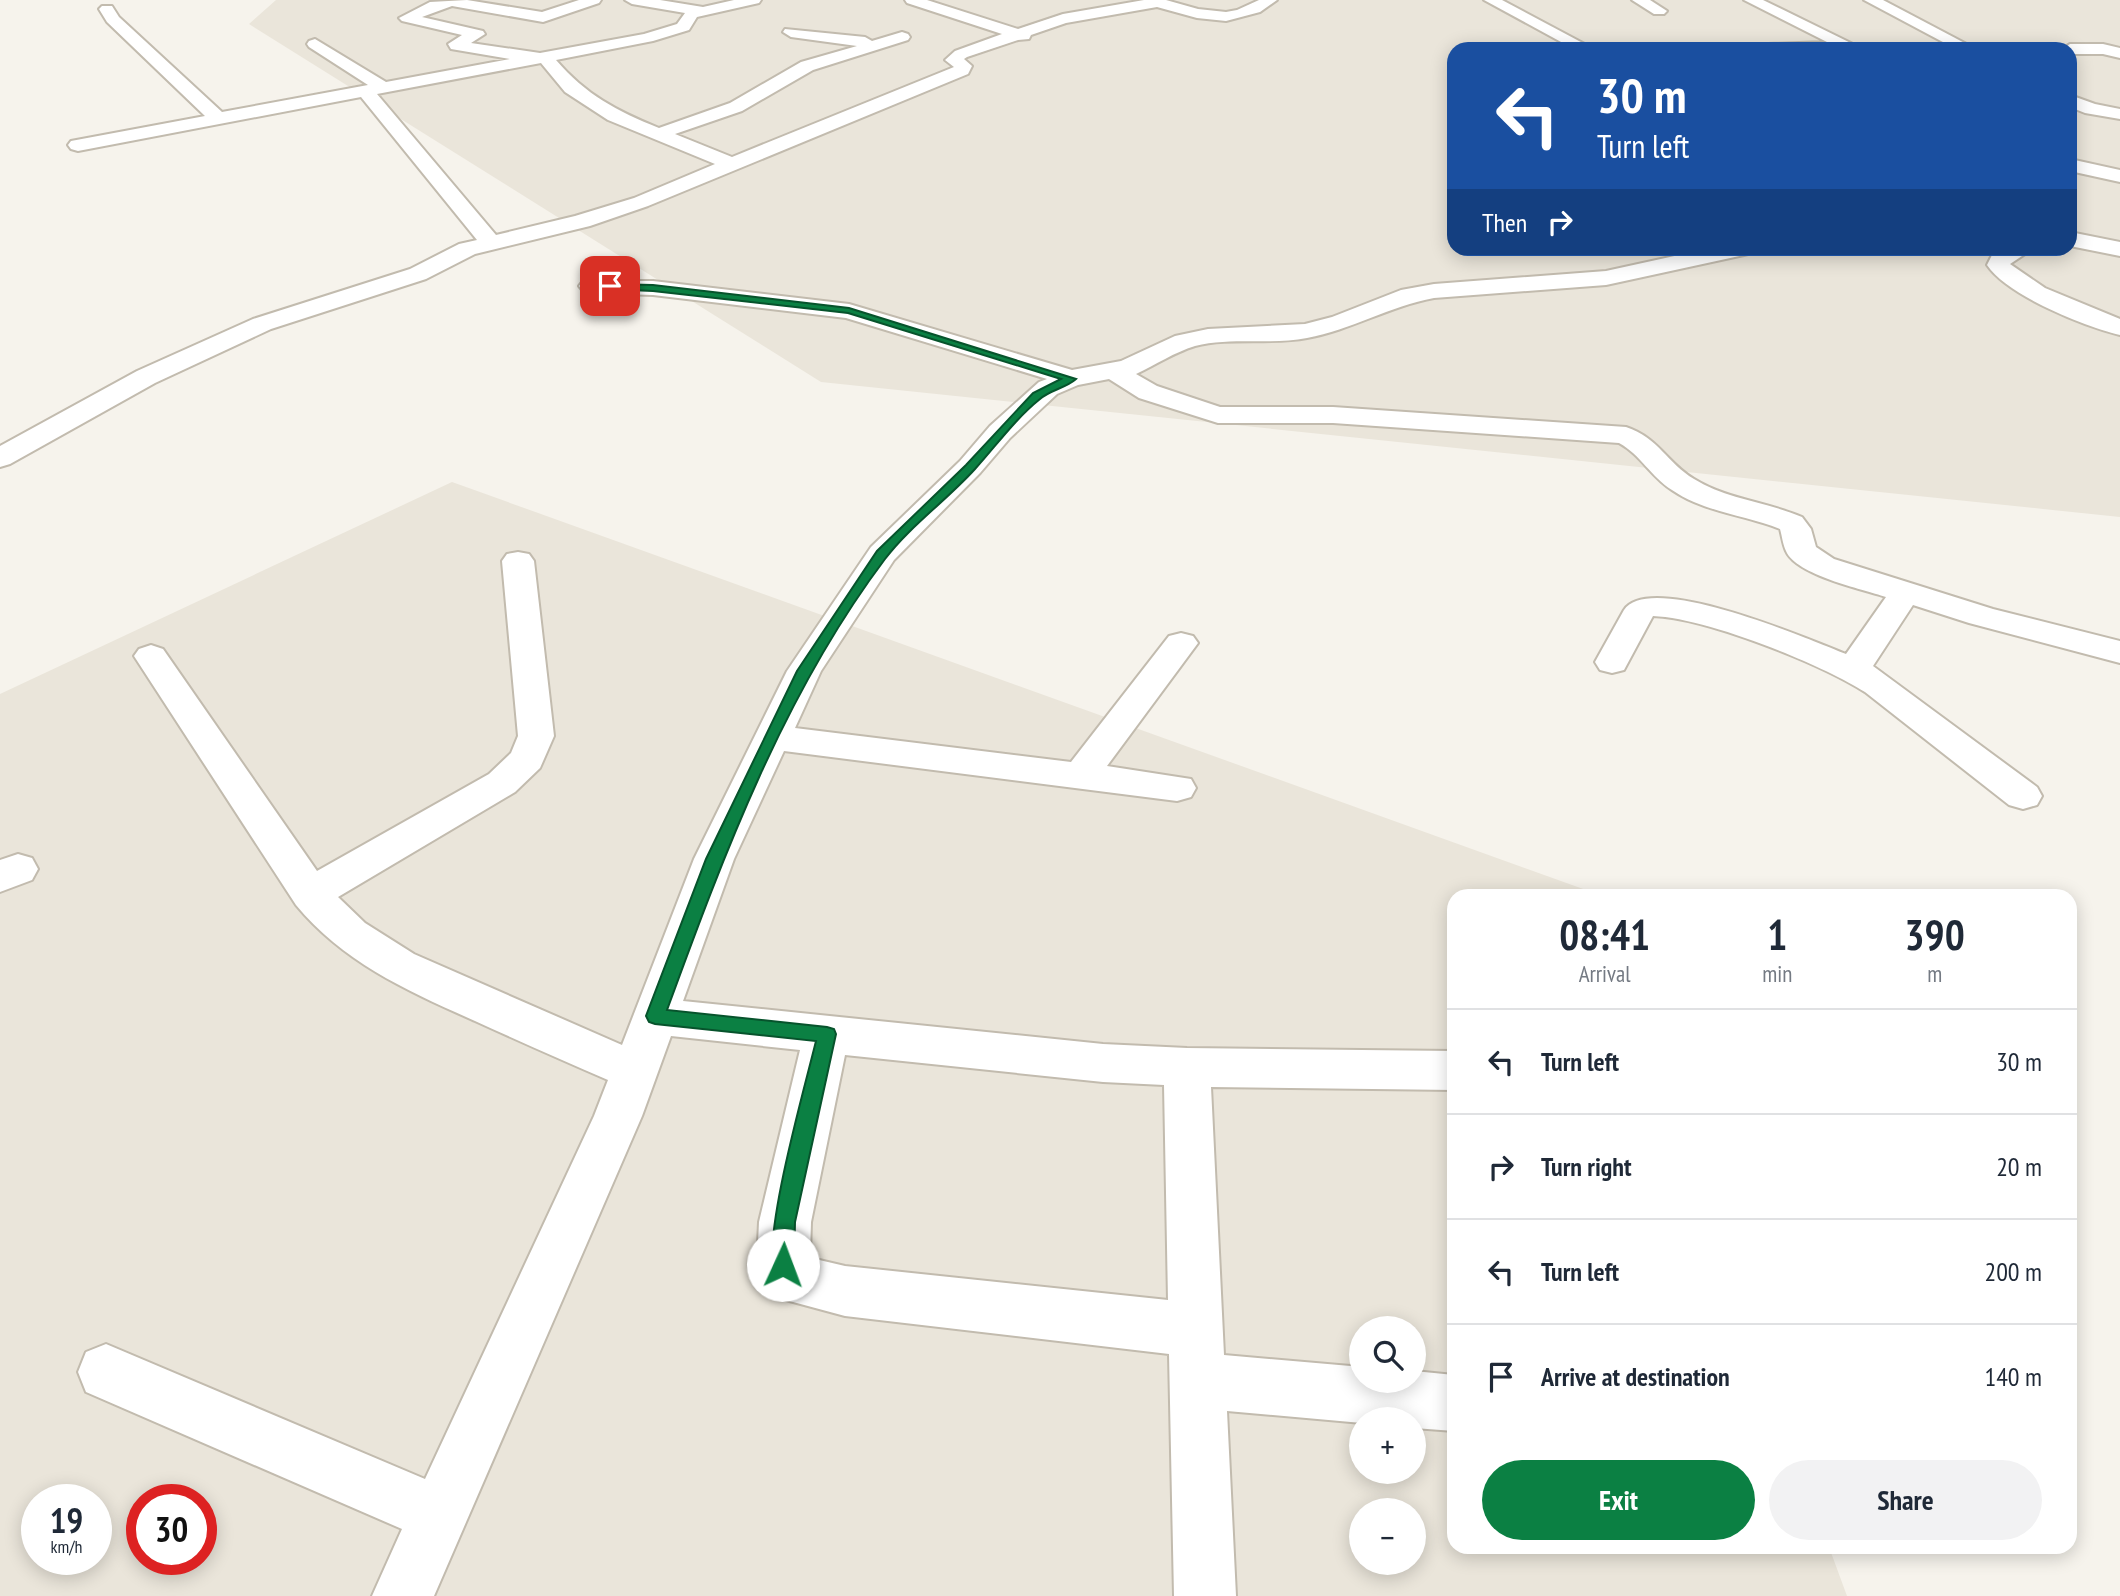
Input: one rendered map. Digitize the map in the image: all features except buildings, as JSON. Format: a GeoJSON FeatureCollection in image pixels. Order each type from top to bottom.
{"type":"FeatureCollection","features":[{"type":"Feature","properties":{"kind":"street"},"geometry":{"type":"LineString","coordinates":[[594,0],[543,18],[452,2],[407,16],[477,34],[456,44],[457,46],[546,59],[571,88],[614,116],[734,165]]}},
{"type":"Feature","properties":{"kind":"street"},"geometry":{"type":"LineString","coordinates":[[632,0],[700,11]]}},
{"type":"Feature","properties":{"kind":"street"},"geometry":{"type":"LineString","coordinates":[[78,145],[546,59],[671,31],[688,22],[692,14],[700,11],[754,0]]}},
{"type":"Feature","properties":{"kind":"street"},"geometry":{"type":"LineString","coordinates":[[912,0],[1045,41]]}},
{"type":"Feature","properties":{"kind":"street"},"geometry":{"type":"LineString","coordinates":[[0,458],[135,383],[214,344],[294,311],[418,274],[467,249],[582,221],[641,202],[962,70],[964,66],[953,58],[1019,34],[1073,17],[1155,1],[1206,16],[1232,17],[1249,13],[1270,0]]}},
{"type":"Feature","properties":{"kind":"street"},"geometry":{"type":"LineString","coordinates":[[1491,0],[1572,42]]}},
{"type":"Feature","properties":{"kind":"street"},"geometry":{"type":"LineString","coordinates":[[1639,0],[1659,11]]}},
{"type":"Feature","properties":{"kind":"street"},"geometry":{"type":"LineString","coordinates":[[1751,0],[1840,42]]}},
{"type":"Feature","properties":{"kind":"street"},"geometry":{"type":"LineString","coordinates":[[1871,0],[1954,42]]}},
{"type":"Feature","properties":{"kind":"street"},"geometry":{"type":"LineString","coordinates":[[107,9],[112,19],[219,119]]}},
{"type":"Feature","properties":{"kind":"street"},"geometry":{"type":"LineString","coordinates":[[791,32],[877,44]]}},
{"type":"Feature","properties":{"kind":"street"},"geometry":{"type":"LineString","coordinates":[[658,134],[736,107],[807,66],[902,37]]}},
{"type":"Feature","properties":{"kind":"street"},"geometry":{"type":"LineString","coordinates":[[316,44],[374,89],[490,242]]}},
{"type":"Feature","properties":{"kind":"street"},"geometry":{"type":"LineString","coordinates":[[2077,49],[2120,52]]}},
{"type":"Feature","properties":{"kind":"street"},"geometry":{"type":"LineString","coordinates":[[2077,103],[2091,109],[2120,114]]}},
{"type":"Feature","properties":{"kind":"street"},"geometry":{"type":"LineString","coordinates":[[2077,167],[2120,176]]}},
{"type":"Feature","properties":{"kind":"street"},"geometry":{"type":"LineString","coordinates":[[2077,240],[2120,249]]}},
{"type":"Feature","properties":{"kind":"street"},"geometry":{"type":"LineString","coordinates":[[403,1596],[618,1116],[714,859],[804,671],[882,554],[1037,396],[1071,379],[1128,368],[1184,341],[1208,336],[1323,328],[1401,297],[1434,291],[1606,278],[1707,256]]}},
{"type":"Feature","properties":{"kind":"street"},"geometry":{"type":"LineString","coordinates":[[2008,256],[2000,260],[1998,265],[2004,274],[2029,289],[2120,328]]}},
{"type":"Feature","properties":{"kind":"street"},"geometry":{"type":"LineString","coordinates":[[591,286],[653,288],[849,311],[1071,379]]}},
{"type":"Feature","properties":{"kind":"street"},"geometry":{"type":"LineString","coordinates":[[1114,371],[1148,392],[1219,415],[1410,419],[1616,433],[1632,437],[1645,445],[1672,477],[1684,486],[1709,497],[1791,523],[1796,529],[1801,551],[1823,566],[1981,616],[2120,652]]}},
{"type":"Feature","properties":{"kind":"street"},"geometry":{"type":"LineString","coordinates":[[311,894],[502,783],[527,759],[536,736],[518,561]]}},
{"type":"Feature","properties":{"kind":"street"},"geometry":{"type":"LineString","coordinates":[[1853,669],[1906,592]]}},
{"type":"Feature","properties":{"kind":"street"},"geometry":{"type":"LineString","coordinates":[[1612,662],[1640,610],[1664,606],[1679,607],[1774,638],[1853,669],[1877,684],[2023,796]]}},
{"type":"Feature","properties":{"kind":"street"},"geometry":{"type":"LineString","coordinates":[[1080,776],[1181,643]]}},
{"type":"Feature","properties":{"kind":"street"},"geometry":{"type":"LineString","coordinates":[[151,656],[322,910],[352,937],[459,994],[634,1072]]}},
{"type":"Feature","properties":{"kind":"street"},"geometry":{"type":"LineString","coordinates":[[773,737],[1177,788]]}},
{"type":"Feature","properties":{"kind":"street"},"geometry":{"type":"LineString","coordinates":[[655,1016],[1103,1063],[1187,1067],[1447,1069]]}},
{"type":"Feature","properties":{"kind":"street"},"geometry":{"type":"LineString","coordinates":[[827,1034],[785,1222],[783,1265],[801,1281],[1447,1401]]}},
{"type":"Feature","properties":{"kind":"street"},"geometry":{"type":"LineString","coordinates":[[1187,1067],[1205,1596]]}},
{"type":"Feature","properties":{"kind":"street"},"geometry":{"type":"LineString","coordinates":[[106,1372],[439,1515]]}},
{"type":"Feature","properties":{"kind":"shaded area"},"geometry":{"type":"Polygon","coordinates":[[[276,0],[2120,0],[2120,517],[821,382],[249,24],[276,0]]]}},
{"type":"Feature","properties":{"kind":"shaded area"},"geometry":{"type":"Polygon","coordinates":[[[452,482],[1583,889],[1447,889],[1447,1554],[1832,1554],[1847,1596],[0,1596],[0,694],[452,482]]]}},
{"type":"Feature","properties":{"kind":"route"},"geometry":{"type":"LineString","coordinates":[[610,286],[653,288],[849,311],[1071,379],[1048,388],[1037,396],[882,554],[804,671],[714,859],[655,1016],[827,1034],[785,1222],[783,1265]]}}]}
